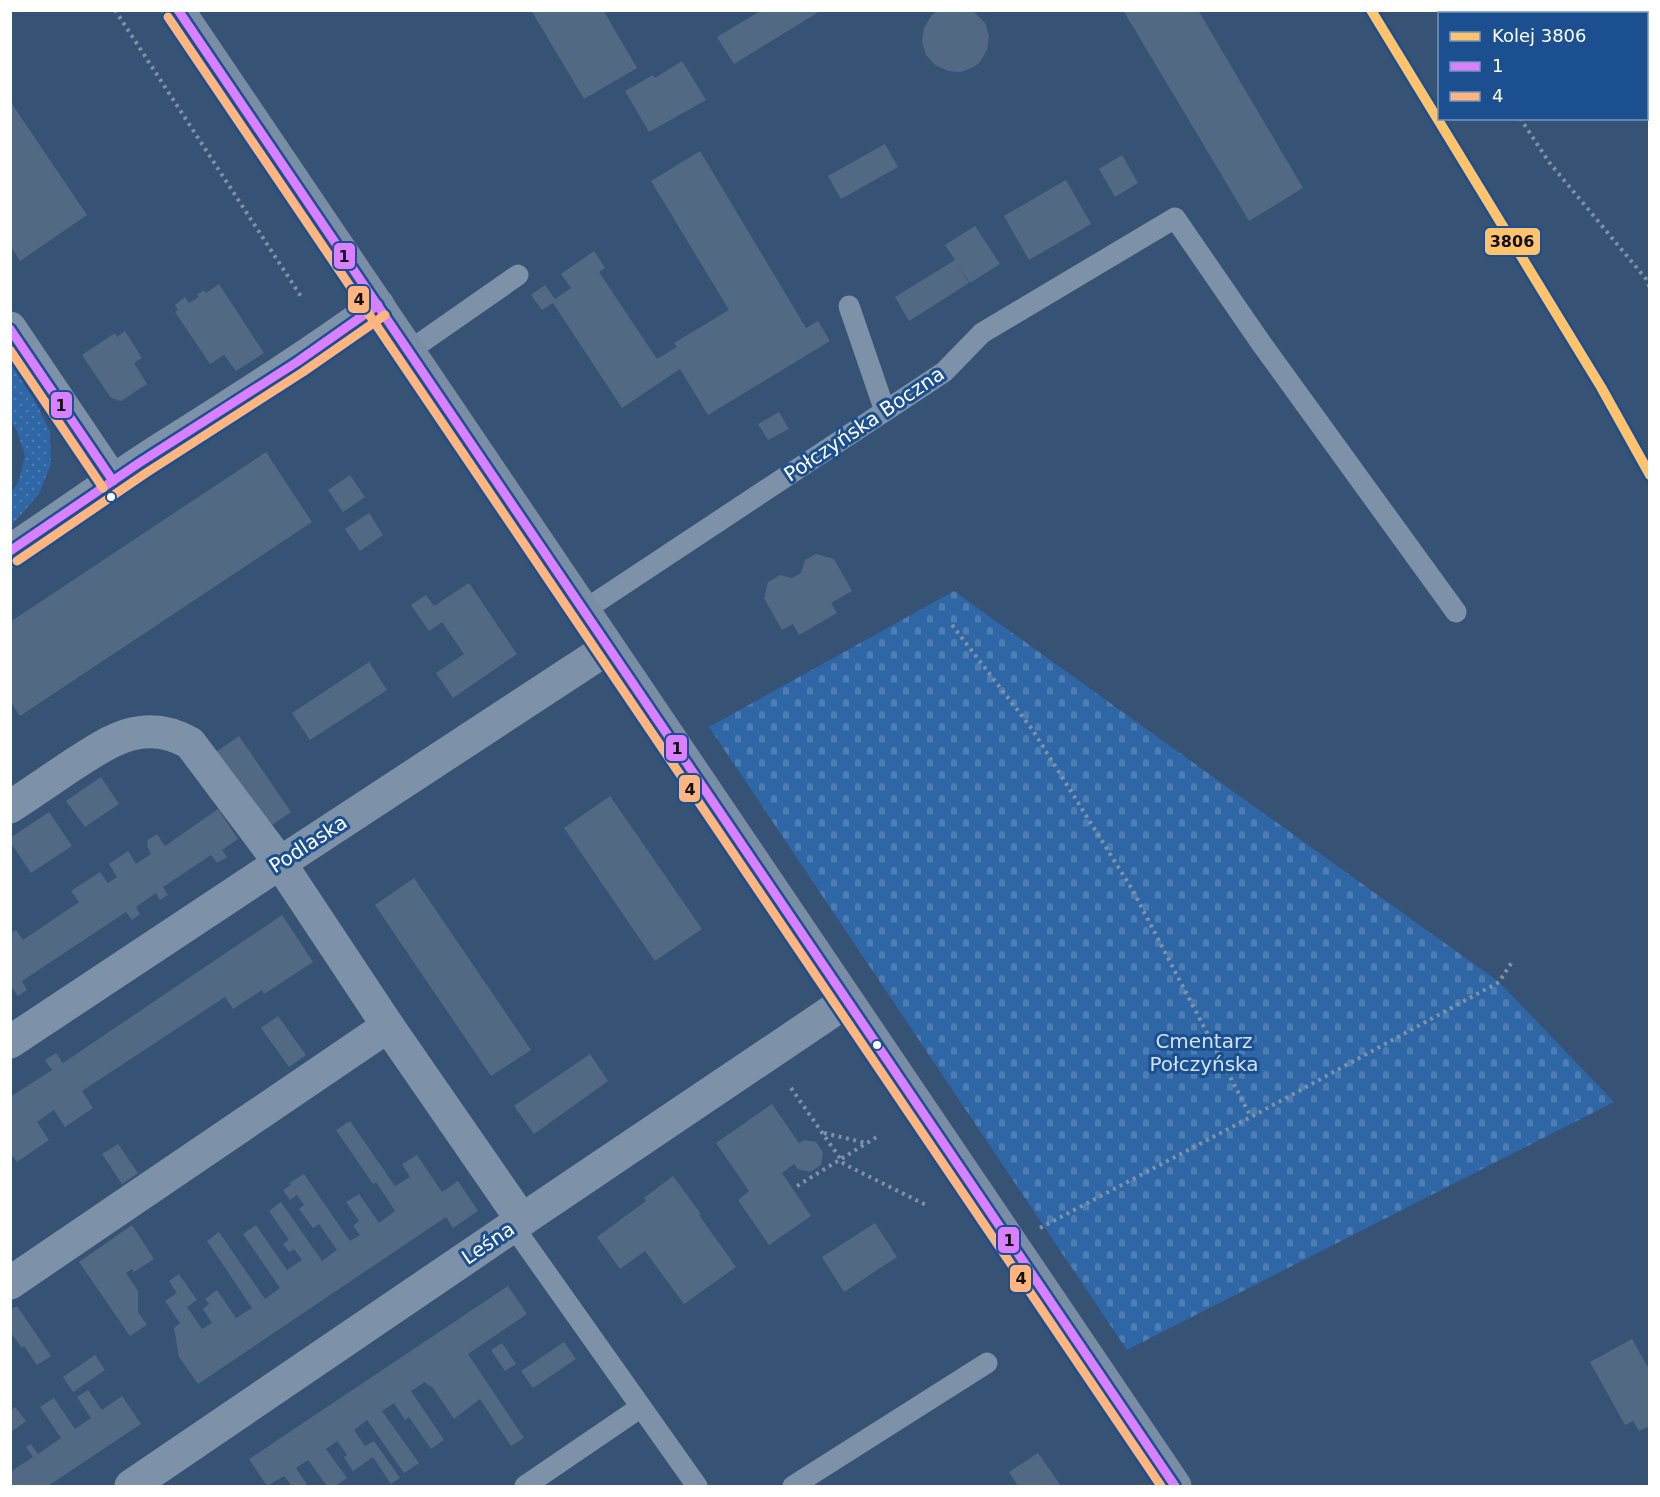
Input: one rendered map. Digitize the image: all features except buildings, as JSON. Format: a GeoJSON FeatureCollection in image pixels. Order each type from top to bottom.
{"type":"FeatureCollection","features":[{"type":"Feature","properties":{"kind":"main road"},"geometry":{"type":"LineString","coordinates":[[178,10],[1175,1486]]}},
{"type":"Feature","properties":{"kind":"street"},"geometry":{"type":"LineString","coordinates":[[10,551],[305,356],[378,305]]}},
{"type":"Feature","properties":{"kind":"street"},"geometry":{"type":"LineString","coordinates":[[10,328],[113,481]]}},
{"type":"Feature","properties":{"kind":"street","name":"Podlaska"},"geometry":{"type":"LineString","coordinates":[[10,1042],[608,648]]}},
{"type":"Feature","properties":{"kind":"street"},"geometry":{"type":"LineString","coordinates":[[10,807],[99,748],[126,735],[140,732],[164,732],[180,737],[194,747],[279,863],[518,1223]]}},
{"type":"Feature","properties":{"kind":"street","name":"Leśna"},"geometry":{"type":"LineString","coordinates":[[131,1486],[847,1001]]}},
{"type":"Feature","properties":{"kind":"street"},"geometry":{"type":"LineString","coordinates":[[10,1283],[388,1026]]}},
{"type":"Feature","properties":{"kind":"lane","name":"Połczyńska Boczna"},"geometry":{"type":"LineString","coordinates":[[583,611],[944,372],[982,333],[1175,218],[1262,344],[1456,612]]}},
{"type":"Feature","properties":{"kind":"lane"},"geometry":{"type":"LineString","coordinates":[[409,351],[518,275]]}},
{"type":"Feature","properties":{"kind":"lane"},"geometry":{"type":"LineString","coordinates":[[849,306],[885,411]]}},
{"type":"Feature","properties":{"kind":"lane"},"geometry":{"type":"LineString","coordinates":[[518,1223],[640,1407],[697,1486]]}},
{"type":"Feature","properties":{"kind":"lane"},"geometry":{"type":"LineString","coordinates":[[793,1486],[987,1364]]}},
{"type":"Feature","properties":{"kind":"lane"},"geometry":{"type":"LineString","coordinates":[[525,1486],[640,1407]]}},
{"type":"Feature","properties":{"kind":"path"},"geometry":{"type":"LineString","coordinates":[[115,10],[302,297]]}},
{"type":"Feature","properties":{"kind":"path"},"geometry":{"type":"LineString","coordinates":[[1521,120],[1549,162],[1646,279],[1650,288]]}},
{"type":"Feature","properties":{"kind":"path"},"geometry":{"type":"LineString","coordinates":[[952,625],[1032,729],[1132,889],[1251,1118]]}},
{"type":"Feature","properties":{"kind":"path"},"geometry":{"type":"LineString","coordinates":[[1036,1230],[1251,1118],[1498,982],[1512,962]]}},
{"type":"Feature","properties":{"kind":"path"},"geometry":{"type":"LineString","coordinates":[[790,1088],[844,1164],[928,1206]]}},
{"type":"Feature","properties":{"kind":"path"},"geometry":{"type":"LineString","coordinates":[[822,1133],[867,1143]]}},
{"type":"Feature","properties":{"kind":"path"},"geometry":{"type":"LineString","coordinates":[[797,1186],[880,1135]]}},
{"type":"Feature","properties":{"kind":"green space"},"geometry":{"type":"Polygon","coordinates":[[[11,364],[35,401],[50,431],[51,464],[39,494],[11,526],[11,492],[18,483],[25,456],[17,431],[11,421],[11,364]]]}},
{"type":"Feature","properties":{"kind":"green space","name":"Cmentarz Połczyńska"},"geometry":{"type":"Polygon","coordinates":[[[954,591],[1499,982],[1614,1102],[1127,1350],[709,727],[954,591]]]}},
{"type":"Feature","properties":{"kind":"rail line","name":"3806"},"geometry":{"type":"LineString","coordinates":[[1371,10],[1438,120]]}},
{"type":"Feature","properties":{"kind":"rail line","name":"3806"},"geometry":{"type":"LineString","coordinates":[[1438,120],[1601,387],[1650,475]]}},
{"type":"Feature","properties":{"kind":"transit line","name":"1"},"geometry":{"type":"LineString","coordinates":[[178,10],[1175,1486]]}},
{"type":"Feature","properties":{"kind":"transit line","name":"4"},"geometry":{"type":"LineString","coordinates":[[168,17],[1161,1486]]}},
{"type":"Feature","properties":{"kind":"transit line","name":"1"},"geometry":{"type":"LineString","coordinates":[[10,551],[139,463],[297,362],[378,305]]}},
{"type":"Feature","properties":{"kind":"transit line","name":"4"},"geometry":{"type":"LineString","coordinates":[[17,561],[146,473],[303,372],[385,315]]}},
{"type":"Feature","properties":{"kind":"transit line","name":"1"},"geometry":{"type":"LineString","coordinates":[[10,329],[113,481]]}},
{"type":"Feature","properties":{"kind":"transit line","name":"4"},"geometry":{"type":"LineString","coordinates":[[10,350],[103,488]]}}]}
